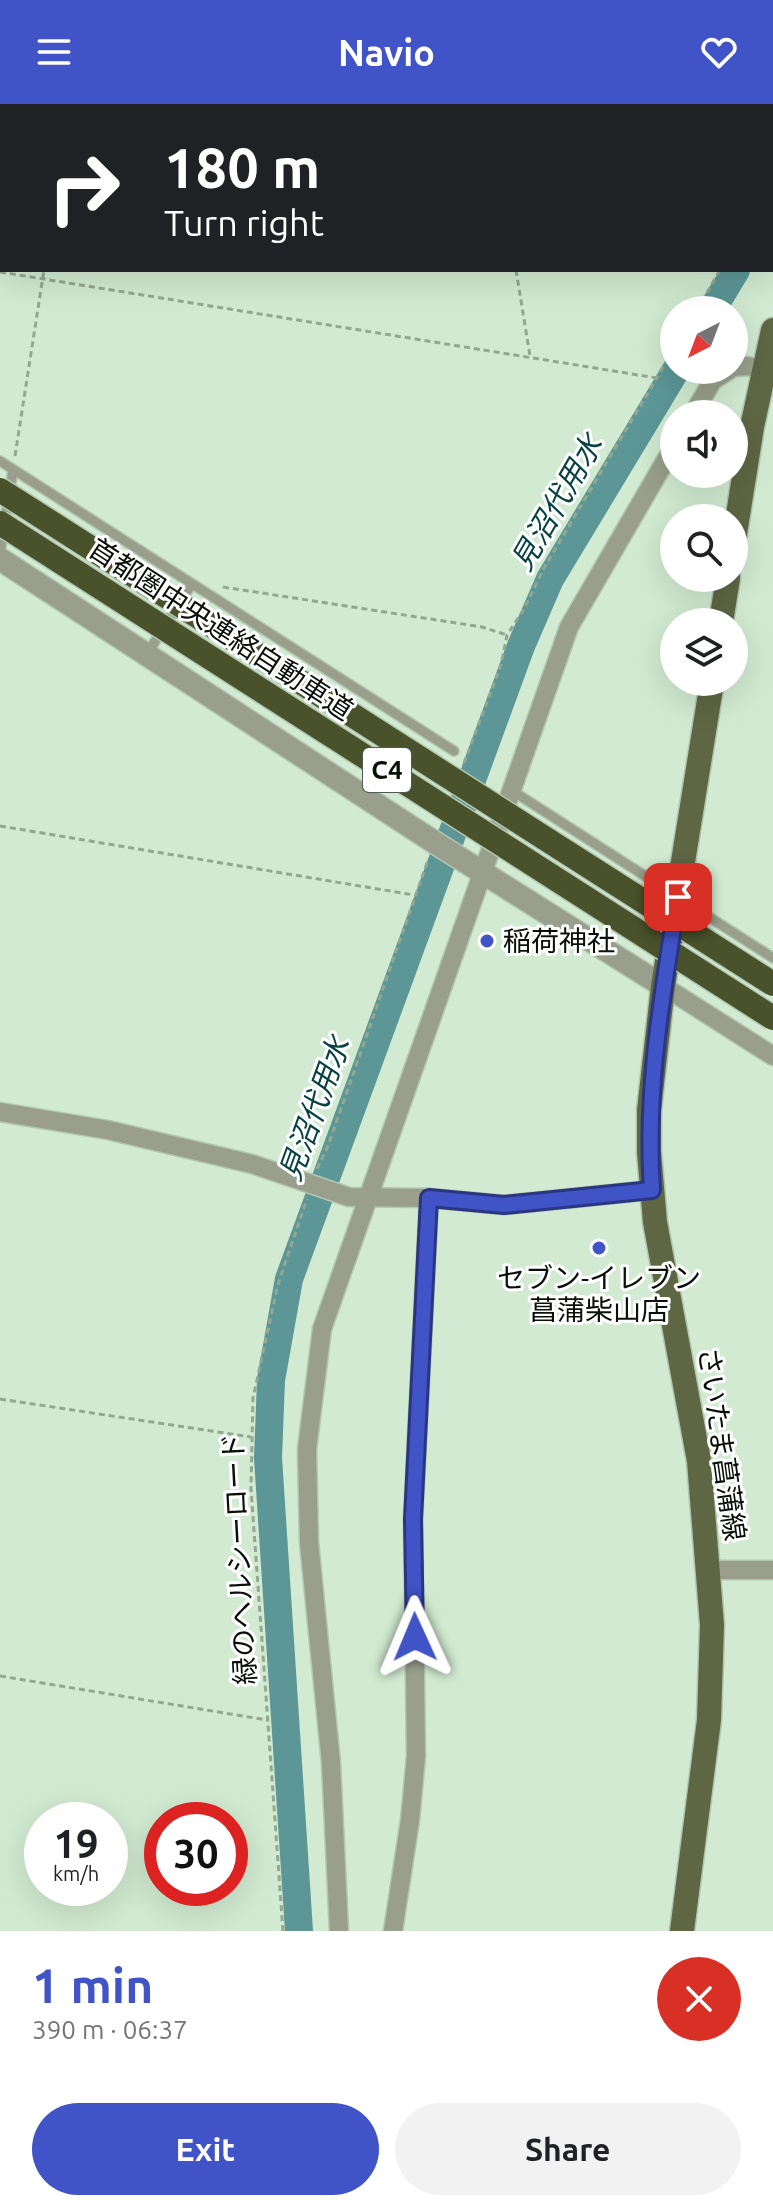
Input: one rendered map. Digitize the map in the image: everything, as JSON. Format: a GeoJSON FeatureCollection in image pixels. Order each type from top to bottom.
{"type":"FeatureCollection","features":[{"type":"Feature","properties":{"kind":"highway","name":"首都圏中央連絡自動車道"},"geometry":{"type":"LineString","coordinates":[[0,490],[773,984]]}},
{"type":"Feature","properties":{"kind":"highway","name":"首都圏中央連絡自動車道"},"geometry":{"type":"LineString","coordinates":[[0,523],[773,1018]]}},
{"type":"Feature","properties":{"kind":"main road"},"geometry":{"type":"LineString","coordinates":[[740,504],[763,369],[773,330]]}},
{"type":"Feature","properties":{"kind":"main road","name":"さいたま菖蒲線"},"geometry":{"type":"LineString","coordinates":[[682,1931],[709,1720],[712,1671],[709,1570],[699,1461],[661,1257],[652,1190],[649,1110],[663,986],[710,696]]}},
{"type":"Feature","properties":{"kind":"street"},"geometry":{"type":"LineString","coordinates":[[748,366],[763,369]]}},
{"type":"Feature","properties":{"kind":"street"},"geometry":{"type":"LineString","coordinates":[[339,1931],[331,1763],[309,1542],[307,1449],[322,1329],[358,1197],[482,871],[569,627],[660,470]]}},
{"type":"Feature","properties":{"kind":"street"},"geometry":{"type":"LineString","coordinates":[[0,556],[482,871],[773,1056]]}},
{"type":"Feature","properties":{"kind":"street"},"geometry":{"type":"LineString","coordinates":[[0,1112],[137,1137],[252,1164],[358,1197],[429,1198],[504,1205],[652,1190]]}},
{"type":"Feature","properties":{"kind":"street"},"geometry":{"type":"LineString","coordinates":[[393,1931],[416,1756],[413,1519],[429,1198]]}},
{"type":"Feature","properties":{"kind":"street"},"geometry":{"type":"LineString","coordinates":[[709,1570],[773,1570]]}},
{"type":"Feature","properties":{"kind":"lane"},"geometry":{"type":"LineString","coordinates":[[0,461],[454,751]]}},
{"type":"Feature","properties":{"kind":"lane"},"geometry":{"type":"LineString","coordinates":[[0,556],[13,470]]}},
{"type":"Feature","properties":{"kind":"lane"},"geometry":{"type":"LineString","coordinates":[[147,654],[191,585]]}},
{"type":"Feature","properties":{"kind":"lane"},"geometry":{"type":"LineString","coordinates":[[511,790],[773,958]]}},
{"type":"Feature","properties":{"kind":"path"},"geometry":{"type":"LineString","coordinates":[[0,272],[657,378]]}},
{"type":"Feature","properties":{"kind":"path"},"geometry":{"type":"LineString","coordinates":[[13,470],[44,272]]}},
{"type":"Feature","properties":{"kind":"path"},"geometry":{"type":"LineString","coordinates":[[516,272],[530,356]]}},
{"type":"Feature","properties":{"kind":"path"},"geometry":{"type":"LineString","coordinates":[[705,296],[719,272]]}},
{"type":"Feature","properties":{"kind":"path"},"geometry":{"type":"LineString","coordinates":[[460,774],[501,665],[507,635],[660,373]]}},
{"type":"Feature","properties":{"kind":"path"},"geometry":{"type":"LineString","coordinates":[[222,587],[482,627],[507,635]]}},
{"type":"Feature","properties":{"kind":"path"},"geometry":{"type":"LineString","coordinates":[[0,826],[413,893],[414,896]]}},
{"type":"Feature","properties":{"kind":"path","name":"緑のヘルシーロード"},"geometry":{"type":"LineString","coordinates":[[283,1931],[251,1489],[253,1398],[278,1284],[431,853]]}},
{"type":"Feature","properties":{"kind":"path"},"geometry":{"type":"LineString","coordinates":[[0,1399],[251,1437]]}},
{"type":"Feature","properties":{"kind":"path"},"geometry":{"type":"LineString","coordinates":[[0,1676],[267,1720]]}},
{"type":"Feature","properties":{"kind":"waterway","name":"見沼代用水"},"geometry":{"type":"LineString","coordinates":[[720,296],[735,272]]}},
{"type":"Feature","properties":{"kind":"waterway","name":"見沼代用水"},"geometry":{"type":"LineString","coordinates":[[299,1931],[268,1458],[271,1380],[289,1279],[521,646],[550,579],[668,384]]}},
{"type":"Feature","properties":{"kind":"place","name":"稲荷神社"},"geometry":{"type":"Point","coordinates":[487,941]}},
{"type":"Feature","properties":{"kind":"place","name":"セブン-イレブン 菖蒲柴山店"},"geometry":{"type":"Point","coordinates":[599,1248]}},
{"type":"Feature","properties":{"kind":"route"},"geometry":{"type":"LineString","coordinates":[[415,1637],[413,1519],[429,1198],[504,1205],[652,1190],[649,1152],[652,1067],[678,897]]}}]}
